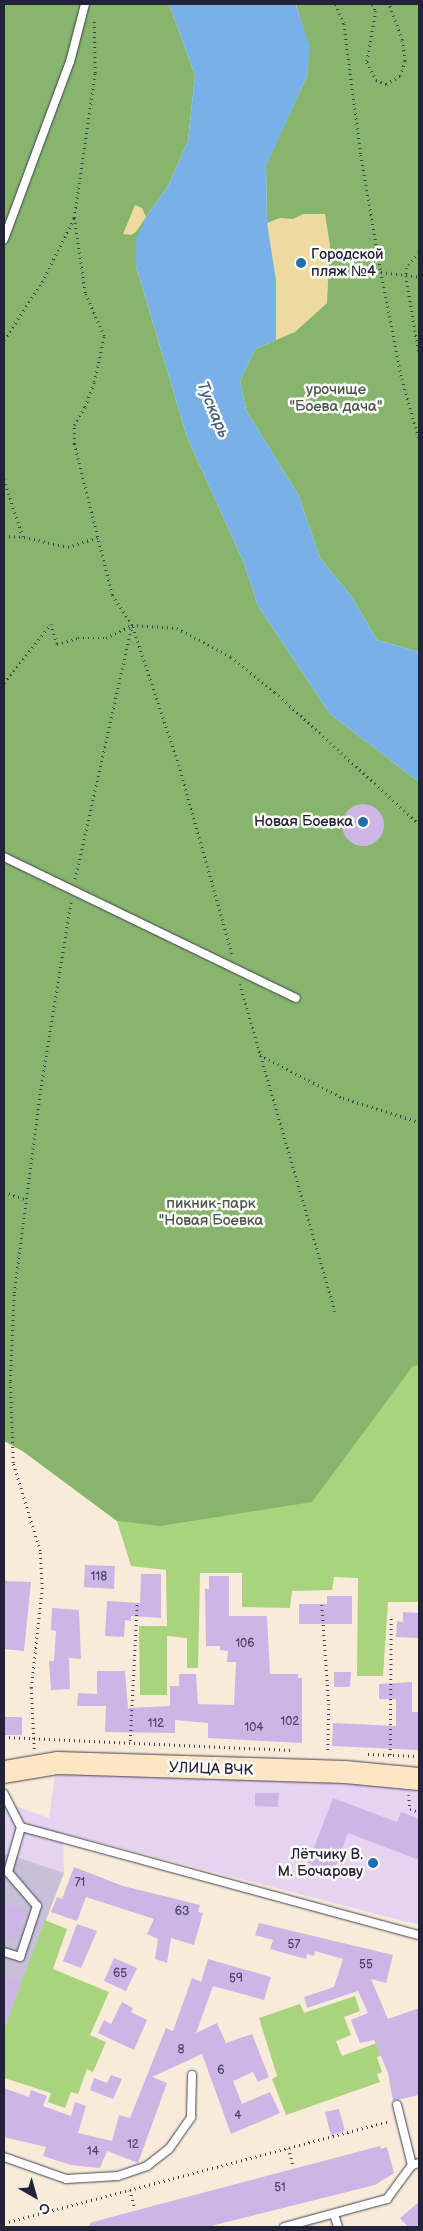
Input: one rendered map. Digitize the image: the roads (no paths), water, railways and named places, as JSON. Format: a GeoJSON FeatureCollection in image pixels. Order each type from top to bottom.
{"type":"FeatureCollection","features":[{"type":"Feature","properties":{"kind":"main road","name":"УЛИЦА ВЧК"},"geometry":{"type":"LineString","coordinates":[[4,1772],[36,1765],[58,1763],[336,1772],[414,1787]]}},
{"type":"Feature","properties":{"kind":"lane"},"geometry":{"type":"LineString","coordinates":[[4,239],[70,62],[85,4]]}},
{"type":"Feature","properties":{"kind":"lane"},"geometry":{"type":"LineString","coordinates":[[4,857],[296,998]]}},
{"type":"Feature","properties":{"kind":"lane"},"geometry":{"type":"LineString","coordinates":[[4,1794],[20,1827],[8,1872],[37,1906],[20,1957],[4,1952]]}},
{"type":"Feature","properties":{"kind":"lane"},"geometry":{"type":"LineString","coordinates":[[20,1827],[419,1935]]}},
{"type":"Feature","properties":{"kind":"lane"},"geometry":{"type":"LineString","coordinates":[[4,2158],[66,2179],[118,2176],[147,2166],[169,2149],[191,2117],[192,2075]]}},
{"type":"Feature","properties":{"kind":"lane"},"geometry":{"type":"LineString","coordinates":[[284,2227],[386,2199],[416,2164],[397,2105]]}},
{"type":"Feature","properties":{"kind":"lane"},"geometry":{"type":"LineString","coordinates":[[334,2214],[338,2227]]}},
{"type":"Feature","properties":{"kind":"water","name":"Тускарь"},"geometry":{"type":"Polygon","coordinates":[[[169,4],[296,5],[310,47],[307,76],[266,166],[267,223],[276,281],[276,340],[255,349],[240,381],[246,410],[299,496],[320,558],[352,597],[377,640],[419,652],[419,782],[330,714],[258,606],[244,563],[187,437],[136,266],[136,239],[146,217],[168,186],[188,141],[195,75],[169,4]]]}},
{"type":"Feature","properties":{"kind":"place","name":"Городской пляж №4"},"geometry":{"type":"Point","coordinates":[301,263]}},
{"type":"Feature","properties":{"kind":"place","name":"Новая Боевка"},"geometry":{"type":"Point","coordinates":[363,822]}},
{"type":"Feature","properties":{"kind":"place","name":"Лётчику В. М. Бочарову"},"geometry":{"type":"Point","coordinates":[373,1863]}},
{"type":"Feature","properties":{"kind":"park label","name":"урочище \"Боева дача\""},"geometry":{"type":"Point","coordinates":[336,398]}},
{"type":"Feature","properties":{"kind":"park label","name":"пикник-парк \"Новая Боевка"},"geometry":{"type":"Point","coordinates":[211,1212]}}]}
